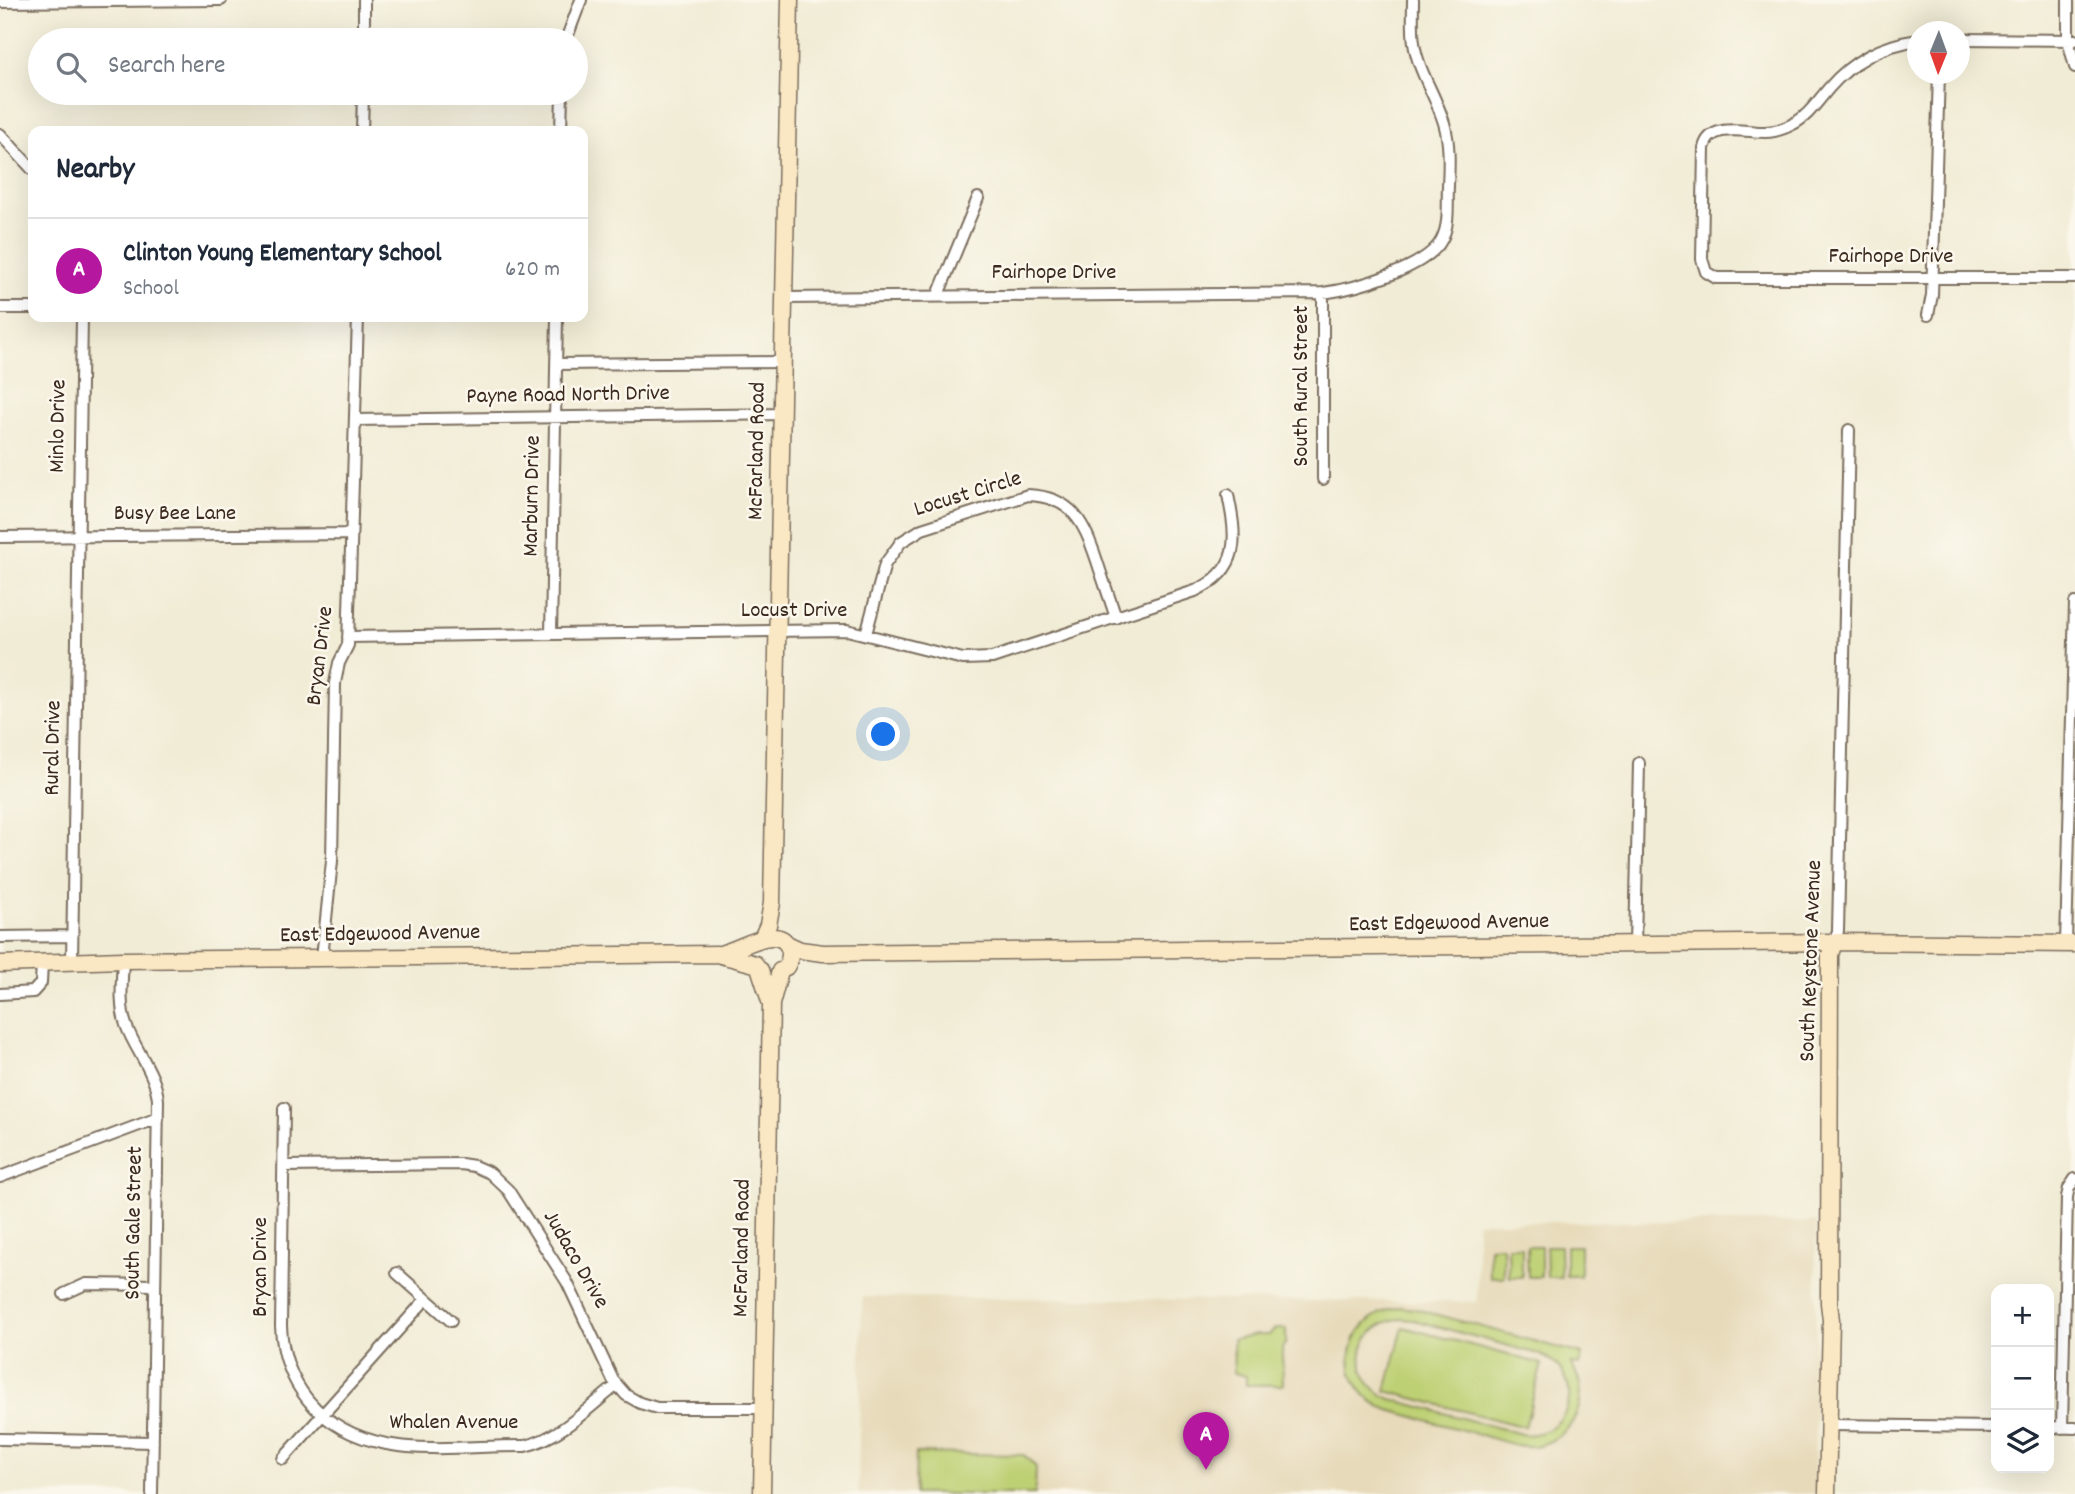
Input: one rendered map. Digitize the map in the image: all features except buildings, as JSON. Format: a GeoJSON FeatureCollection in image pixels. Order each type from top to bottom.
{"type":"FeatureCollection","features":[{"type":"Feature","properties":{"kind":"main road","name":"McFarland Road"},"geometry":{"type":"LineString","coordinates":[[760,940],[768,925],[772,903],[790,0]]}},
{"type":"Feature","properties":{"kind":"main road","name":"McFarland Road"},"geometry":{"type":"LineString","coordinates":[[772,903],[785,942]]}},
{"type":"Feature","properties":{"kind":"main road","name":"East Edgewood Avenue"},"geometry":{"type":"LineString","coordinates":[[0,964],[123,960],[717,954],[771,935],[800,950],[823,953],[1834,943],[2070,944]]}},
{"type":"Feature","properties":{"kind":"main road"},"geometry":{"type":"LineString","coordinates":[[757,967],[752,952],[760,940]]}},
{"type":"Feature","properties":{"kind":"main road"},"geometry":{"type":"LineString","coordinates":[[783,969],[790,953],[785,942]]}},
{"type":"Feature","properties":{"kind":"main road","name":"South Keystone Avenue"},"geometry":{"type":"LineString","coordinates":[[1827,1494],[1830,955],[1834,943]]}},
{"type":"Feature","properties":{"kind":"main road","name":"East Edgewood Avenue"},"geometry":{"type":"LineString","coordinates":[[717,954],[768,973],[823,953]]}},
{"type":"Feature","properties":{"kind":"main road","name":"McFarland Road"},"geometry":{"type":"LineString","coordinates":[[757,967],[771,1004]]}},
{"type":"Feature","properties":{"kind":"main road","name":"McFarland Road"},"geometry":{"type":"LineString","coordinates":[[762,1494],[771,1004],[774,985],[783,969]]}},
{"type":"Feature","properties":{"kind":"street"},"geometry":{"type":"LineString","coordinates":[[0,2],[221,0]]}},
{"type":"Feature","properties":{"kind":"street"},"geometry":{"type":"LineString","coordinates":[[364,0],[364,28]]}},
{"type":"Feature","properties":{"kind":"street"},"geometry":{"type":"LineString","coordinates":[[570,28],[581,0]]}},
{"type":"Feature","properties":{"kind":"street","name":"Fairhope Drive"},"geometry":{"type":"LineString","coordinates":[[784,298],[1324,293],[1358,286],[1416,263],[1433,251],[1444,235],[1447,223],[1448,141],[1442,116],[1416,51],[1413,0]]}},
{"type":"Feature","properties":{"kind":"street"},"geometry":{"type":"LineString","coordinates":[[2068,0],[2075,67]]}},
{"type":"Feature","properties":{"kind":"street"},"geometry":{"type":"LineString","coordinates":[[1970,40],[2071,40]]}},
{"type":"Feature","properties":{"kind":"street","name":"Fairhope Drive"},"geometry":{"type":"LineString","coordinates":[[1907,42],[1886,47],[1857,62],[1838,78],[1811,110],[1791,125],[1768,132],[1720,131],[1710,136],[1704,148],[1704,268],[1716,278],[2075,278]]}},
{"type":"Feature","properties":{"kind":"street"},"geometry":{"type":"LineString","coordinates":[[1928,315],[1932,278],[1939,84]]}},
{"type":"Feature","properties":{"kind":"street"},"geometry":{"type":"LineString","coordinates":[[362,126],[363,105]]}},
{"type":"Feature","properties":{"kind":"street"},"geometry":{"type":"LineString","coordinates":[[561,126],[562,105]]}},
{"type":"Feature","properties":{"kind":"street"},"geometry":{"type":"LineString","coordinates":[[0,134],[28,165]]}},
{"type":"Feature","properties":{"kind":"street"},"geometry":{"type":"LineString","coordinates":[[938,295],[978,198]]}},
{"type":"Feature","properties":{"kind":"street","name":"South Rural Street"},"geometry":{"type":"LineString","coordinates":[[1323,479],[1324,293]]}},
{"type":"Feature","properties":{"kind":"street"},"geometry":{"type":"LineString","coordinates":[[0,308],[28,308]]}},
{"type":"Feature","properties":{"kind":"street","name":"Minlo Drive"},"geometry":{"type":"LineString","coordinates":[[79,535],[82,322]]}},
{"type":"Feature","properties":{"kind":"street","name":"Bryan Drive"},"geometry":{"type":"LineString","coordinates":[[322,958],[332,861],[334,687],[339,663],[348,645],[359,322]]}},
{"type":"Feature","properties":{"kind":"street","name":"Marburn Drive"},"geometry":{"type":"LineString","coordinates":[[551,634],[557,322]]}},
{"type":"Feature","properties":{"kind":"street"},"geometry":{"type":"LineString","coordinates":[[556,365],[783,362]]}},
{"type":"Feature","properties":{"kind":"street","name":"Payne Road North Drive"},"geometry":{"type":"LineString","coordinates":[[355,420],[782,414]]}},
{"type":"Feature","properties":{"kind":"street","name":"South Keystone Avenue"},"geometry":{"type":"LineString","coordinates":[[1834,943],[1838,931],[1849,430]]}},
{"type":"Feature","properties":{"kind":"street","name":"Locust Circle"},"geometry":{"type":"LineString","coordinates":[[866,634],[885,564],[901,542],[922,529],[1028,495],[1044,496],[1059,502],[1078,518],[1088,536],[1116,618]]}},
{"type":"Feature","properties":{"kind":"street","name":"Locust Drive"},"geometry":{"type":"LineString","coordinates":[[348,637],[848,630],[964,659],[986,659],[1008,655],[1195,592],[1219,576],[1229,563],[1235,544],[1228,495]]}},
{"type":"Feature","properties":{"kind":"street","name":"Busy Bee Lane"},"geometry":{"type":"LineString","coordinates":[[0,537],[350,534]]}},
{"type":"Feature","properties":{"kind":"street","name":"Rural Drive"},"geometry":{"type":"LineString","coordinates":[[72,962],[79,535]]}},
{"type":"Feature","properties":{"kind":"street"},"geometry":{"type":"LineString","coordinates":[[2070,944],[2075,603]]}},
{"type":"Feature","properties":{"kind":"street"},"geometry":{"type":"LineString","coordinates":[[1635,945],[1639,763]]}},
{"type":"Feature","properties":{"kind":"street"},"geometry":{"type":"LineString","coordinates":[[0,937],[72,936]]}},
{"type":"Feature","properties":{"kind":"street","name":"South Gale Street"},"geometry":{"type":"LineString","coordinates":[[123,960],[123,1012],[128,1030],[155,1084],[158,1096],[152,1494]]}},
{"type":"Feature","properties":{"kind":"street"},"geometry":{"type":"LineString","coordinates":[[0,994],[33,992],[41,983],[42,963]]}},
{"type":"Feature","properties":{"kind":"street","name":"Bryan Drive"},"geometry":{"type":"LineString","coordinates":[[284,1108],[283,1346],[288,1366],[299,1387],[323,1414]]}},
{"type":"Feature","properties":{"kind":"street"},"geometry":{"type":"LineString","coordinates":[[0,1177],[158,1118]]}},
{"type":"Feature","properties":{"kind":"street","name":"Judaco Drive"},"geometry":{"type":"LineString","coordinates":[[284,1166],[466,1164],[481,1168],[500,1180],[531,1224],[580,1306],[617,1385]]}},
{"type":"Feature","properties":{"kind":"street"},"geometry":{"type":"LineString","coordinates":[[2062,1428],[2067,1197],[2075,1179]]}},
{"type":"Feature","properties":{"kind":"street"},"geometry":{"type":"LineString","coordinates":[[397,1273],[451,1321]]}},
{"type":"Feature","properties":{"kind":"street"},"geometry":{"type":"LineString","coordinates":[[64,1294],[86,1284],[155,1286]]}},
{"type":"Feature","properties":{"kind":"street"},"geometry":{"type":"LineString","coordinates":[[283,1459],[426,1299]]}},
{"type":"Feature","properties":{"kind":"street"},"geometry":{"type":"LineString","coordinates":[[617,1385],[635,1401],[657,1408],[763,1408]]}},
{"type":"Feature","properties":{"kind":"street","name":"Whalen Avenue"},"geometry":{"type":"LineString","coordinates":[[323,1414],[353,1435],[389,1446],[525,1446],[555,1434],[617,1385]]}},
{"type":"Feature","properties":{"kind":"street"},"geometry":{"type":"LineString","coordinates":[[1829,1425],[1991,1427]]}},
{"type":"Feature","properties":{"kind":"street"},"geometry":{"type":"LineString","coordinates":[[2054,1427],[2075,1428]]}},
{"type":"Feature","properties":{"kind":"street"},"geometry":{"type":"LineString","coordinates":[[0,1439],[153,1442]]}},
{"type":"Feature","properties":{"kind":"shaded area"},"geometry":{"type":"Polygon","coordinates":[[[1477,1222],[1816,1222],[1815,1494],[858,1494],[862,1297],[1477,1302],[1477,1222]]]}},
{"type":"Feature","properties":{"kind":"green space"},"geometry":{"type":"Polygon","coordinates":[[[1503,1246],[1504,1277],[1490,1277],[1489,1247],[1503,1246]]]}},
{"type":"Feature","properties":{"kind":"green space"},"geometry":{"type":"Polygon","coordinates":[[[1527,1246],[1541,1246],[1541,1277],[1528,1277],[1527,1246]]]}},
{"type":"Feature","properties":{"kind":"green space"},"geometry":{"type":"Polygon","coordinates":[[[1546,1246],[1560,1246],[1561,1277],[1547,1277],[1546,1246]]]}},
{"type":"Feature","properties":{"kind":"green space"},"geometry":{"type":"Polygon","coordinates":[[[1566,1246],[1580,1246],[1580,1276],[1566,1276],[1566,1246]]]}},
{"type":"Feature","properties":{"kind":"green space"},"geometry":{"type":"Polygon","coordinates":[[[1508,1247],[1522,1247],[1522,1277],[1509,1277],[1508,1247]]]}},
{"type":"Feature","properties":{"kind":"green space"},"geometry":{"type":"Polygon","coordinates":[[[1400,1307],[1416,1309],[1582,1354],[1579,1365],[1571,1364],[1581,1395],[1573,1421],[1565,1431],[1548,1442],[1521,1446],[1389,1410],[1371,1400],[1358,1387],[1352,1371],[1351,1355],[1355,1339],[1365,1324],[1380,1313],[1400,1307]],[[1399,1319],[1384,1324],[1372,1332],[1365,1343],[1363,1368],[1368,1381],[1377,1391],[1391,1399],[1525,1435],[1542,1432],[1555,1424],[1564,1413],[1569,1400],[1568,1387],[1563,1374],[1553,1362],[1538,1354],[1414,1320],[1399,1319]]]}},
{"type":"Feature","properties":{"kind":"green space"},"geometry":{"type":"Polygon","coordinates":[[[1403,1327],[1542,1364],[1525,1427],[1386,1391],[1403,1327]]]}},
{"type":"Feature","properties":{"kind":"green space"},"geometry":{"type":"Polygon","coordinates":[[[1274,1329],[1286,1329],[1286,1343],[1282,1348],[1283,1385],[1246,1385],[1246,1376],[1234,1373],[1233,1340],[1269,1335],[1274,1329]]]}},
{"type":"Feature","properties":{"kind":"green space"},"geometry":{"type":"Polygon","coordinates":[[[916,1453],[1024,1455],[1036,1467],[1035,1494],[915,1494],[916,1453]]]}},
{"type":"Feature","properties":{"kind":"place","name":"Clinton Young Elementary School"},"geometry":{"type":"Point","coordinates":[1206,1470]}}]}
